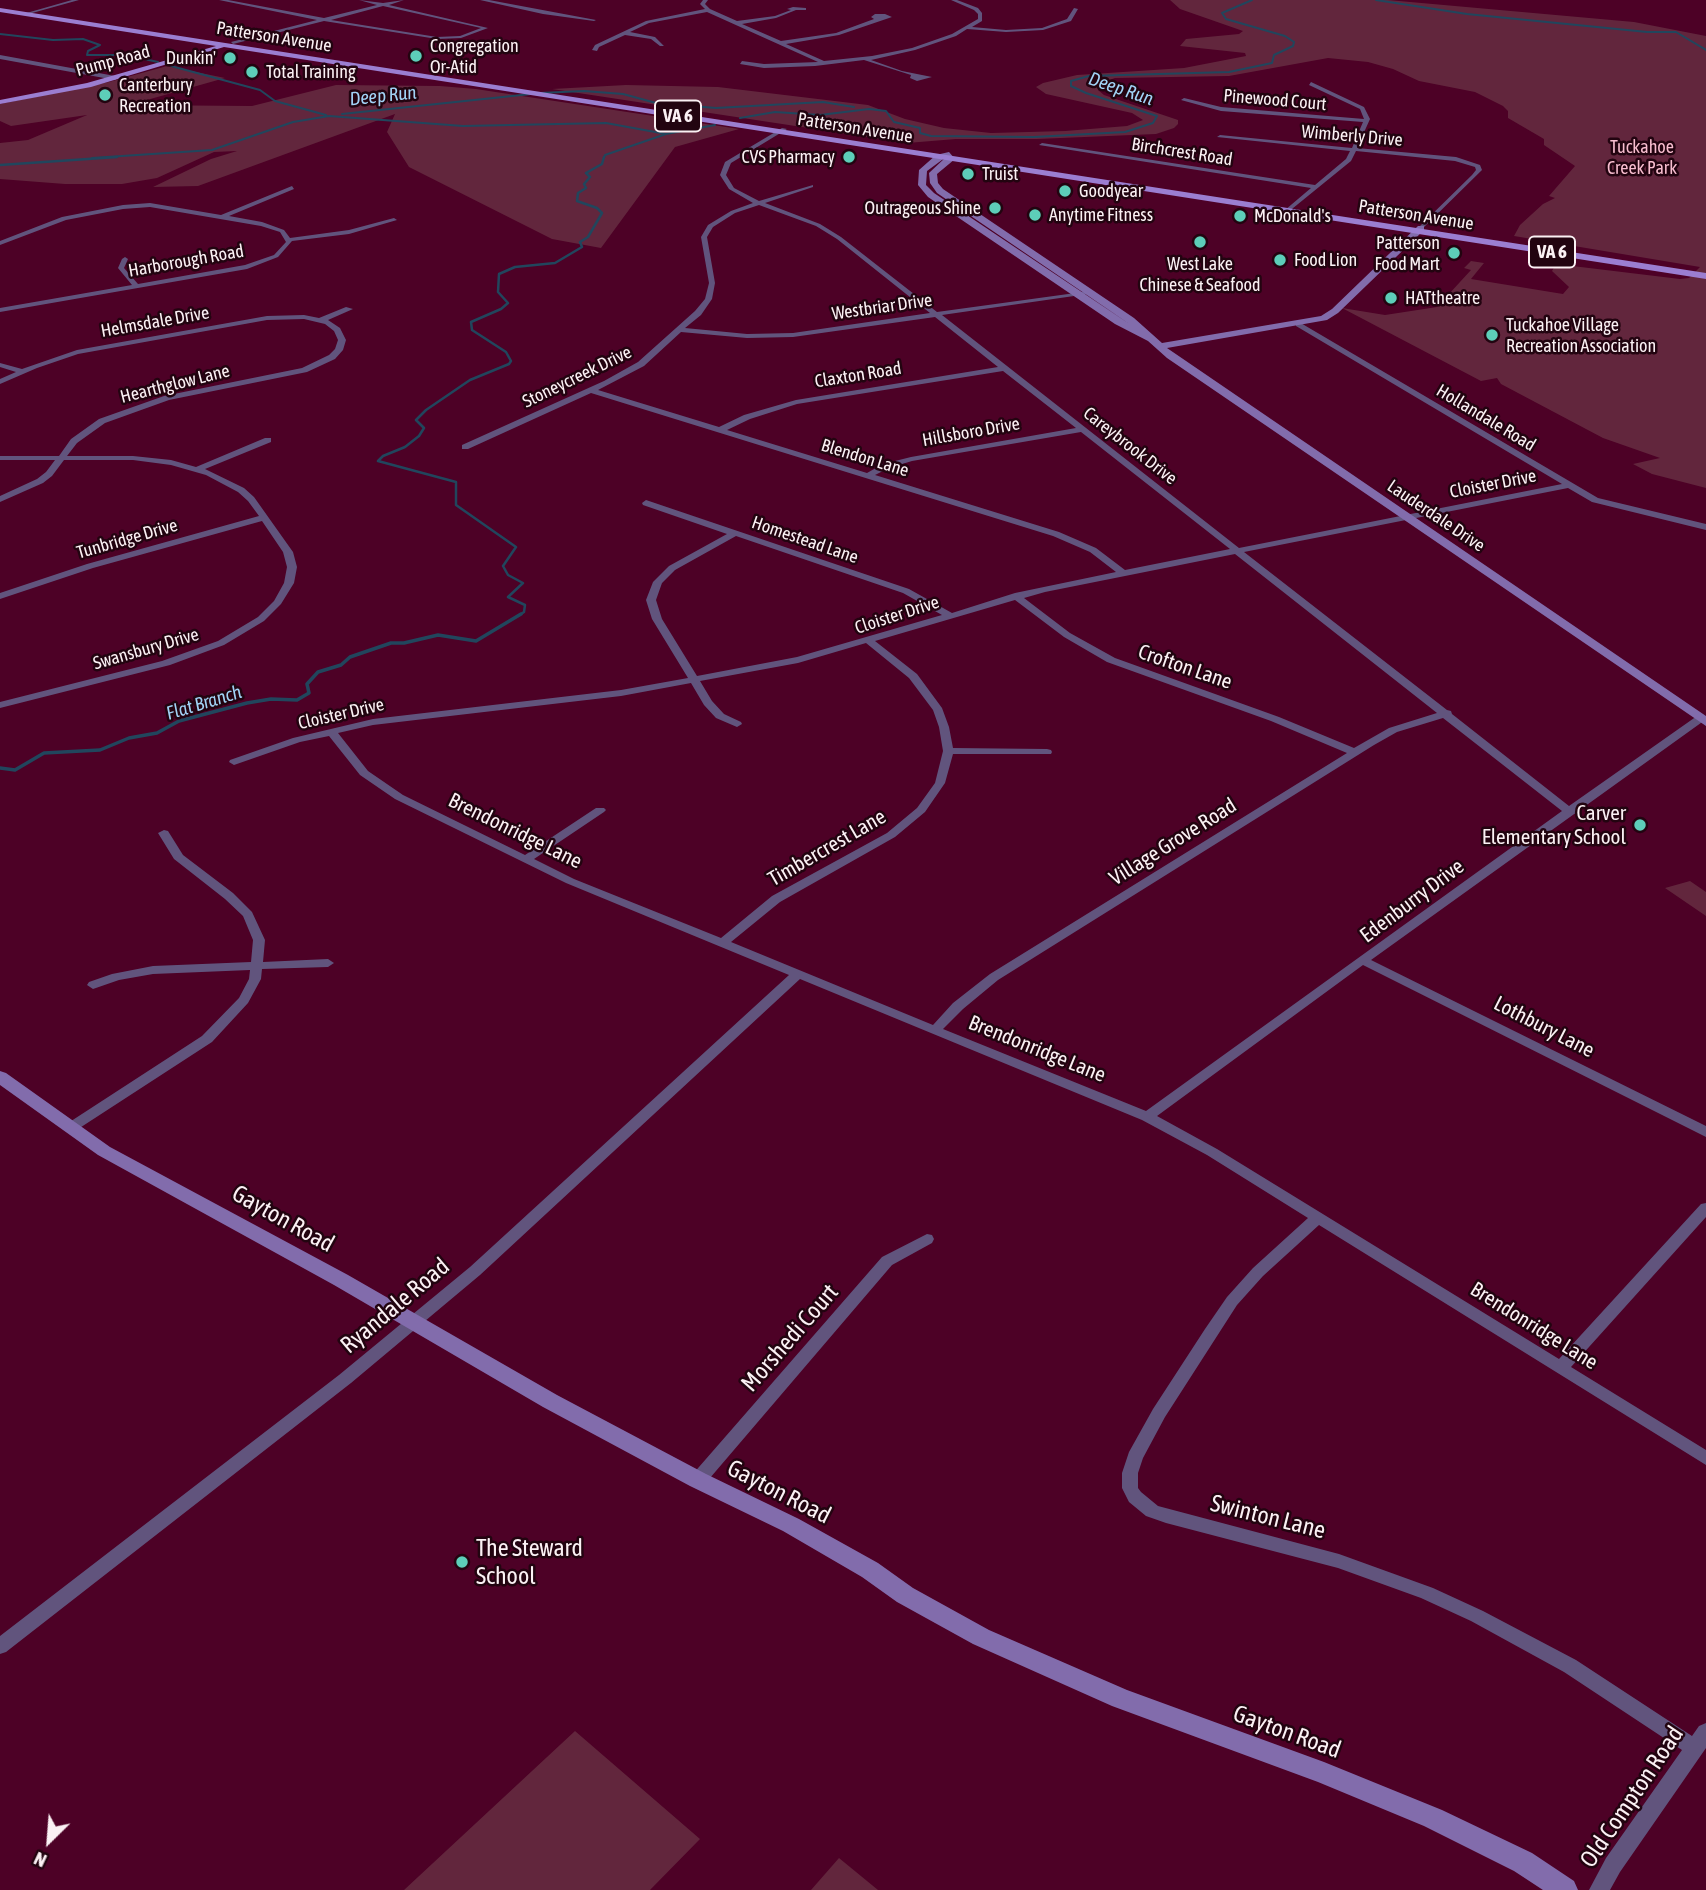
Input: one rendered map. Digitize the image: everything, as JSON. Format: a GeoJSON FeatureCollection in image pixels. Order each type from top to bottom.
{"type":"FeatureCollection","features":[{"type":"Feature","properties":{"kind":"main road","name":"Patterson Avenue"},"geometry":{"type":"LineString","coordinates":[[0,8],[1706,274]]}},
{"type":"Feature","properties":{"kind":"main road","name":"Patterson Avenue"},"geometry":{"type":"LineString","coordinates":[[229,44],[781,130]]}},
{"type":"Feature","properties":{"kind":"main road","name":"Pump Road"},"geometry":{"type":"LineString","coordinates":[[0,100],[13,100],[115,78],[229,44]]}},
{"type":"Feature","properties":{"kind":"main road","name":"Lauderdale Drive"},"geometry":{"type":"LineString","coordinates":[[946,156],[933,173],[933,183],[940,191],[1131,320],[1158,347],[1703,720]]}},
{"type":"Feature","properties":{"kind":"main road","name":"Lauderdale Drive"},"geometry":{"type":"LineString","coordinates":[[946,156],[926,167],[920,176],[928,193],[1076,294],[1148,338]]}},
{"type":"Feature","properties":{"kind":"main road"},"geometry":{"type":"LineString","coordinates":[[1158,347],[1324,318],[1335,311],[1419,229]]}},
{"type":"Feature","properties":{"kind":"main road","name":"Gayton Road"},"geometry":{"type":"LineString","coordinates":[[0,1077],[104,1151],[698,1480],[791,1525],[870,1570],[905,1595],[1030,1660],[1120,1698],[1324,1773],[1433,1818],[1523,1863],[1564,1890]]}},
{"type":"Feature","properties":{"kind":"street"},"geometry":{"type":"LineString","coordinates":[[28,13],[77,0]]}},
{"type":"Feature","properties":{"kind":"street"},"geometry":{"type":"LineString","coordinates":[[222,0],[321,19]]}},
{"type":"Feature","properties":{"kind":"street"},"geometry":{"type":"LineString","coordinates":[[360,0],[380,4]]}},
{"type":"Feature","properties":{"kind":"street","name":"Pump Road"},"geometry":{"type":"LineString","coordinates":[[380,4],[391,0]]}},
{"type":"Feature","properties":{"kind":"street","name":"Pump Road"},"geometry":{"type":"LineString","coordinates":[[229,44],[402,0]]}},
{"type":"Feature","properties":{"kind":"street"},"geometry":{"type":"LineString","coordinates":[[482,0],[594,20]]}},
{"type":"Feature","properties":{"kind":"street"},"geometry":{"type":"LineString","coordinates":[[706,0],[702,4],[708,10],[824,63]]}},
{"type":"Feature","properties":{"kind":"street"},"geometry":{"type":"LineString","coordinates":[[742,63],[775,66],[824,63],[865,59],[913,49],[968,28],[978,21],[980,14],[971,6],[953,0]]}},
{"type":"Feature","properties":{"kind":"street","name":"Pump Road"},"geometry":{"type":"LineString","coordinates":[[321,19],[442,38],[461,37],[486,28],[380,4]]}},
{"type":"Feature","properties":{"kind":"street"},"geometry":{"type":"LineString","coordinates":[[968,28],[1006,32],[1043,29],[1071,18],[1076,9],[1069,7],[1084,7]]}},
{"type":"Feature","properties":{"kind":"street"},"geometry":{"type":"LineString","coordinates":[[595,50],[597,46],[658,19],[708,10]]}},
{"type":"Feature","properties":{"kind":"street"},"geometry":{"type":"LineString","coordinates":[[736,23],[776,17],[793,11]]}},
{"type":"Feature","properties":{"kind":"street"},"geometry":{"type":"LineString","coordinates":[[780,43],[837,34],[878,19]]}},
{"type":"Feature","properties":{"kind":"street"},"geometry":{"type":"LineString","coordinates":[[624,33],[657,39],[662,45]]}},
{"type":"Feature","properties":{"kind":"street"},"geometry":{"type":"LineString","coordinates":[[0,57],[115,78]]}},
{"type":"Feature","properties":{"kind":"street"},"geometry":{"type":"LineString","coordinates":[[865,59],[914,75]]}},
{"type":"Feature","properties":{"kind":"street"},"geometry":{"type":"LineString","coordinates":[[1290,209],[1349,160],[1366,121],[1367,114],[1362,108],[1311,84]]}},
{"type":"Feature","properties":{"kind":"street","name":"Pinewood Court"},"geometry":{"type":"LineString","coordinates":[[1184,100],[1221,109],[1366,121]]}},
{"type":"Feature","properties":{"kind":"street","name":"Careybrook Drive"},"geometry":{"type":"LineString","coordinates":[[781,130],[733,158],[723,171],[724,180],[732,189],[832,233],[1570,812]]}},
{"type":"Feature","properties":{"kind":"street","name":"Wimberly Drive"},"geometry":{"type":"LineString","coordinates":[[1220,137],[1456,159],[1479,168],[1419,229]]}},
{"type":"Feature","properties":{"kind":"street","name":"Birchcrest Road"},"geometry":{"type":"LineString","coordinates":[[1042,145],[1317,187]]}},
{"type":"Feature","properties":{"kind":"street","name":"Stoneycreek Drive"},"geometry":{"type":"LineString","coordinates":[[465,447],[633,370],[703,307],[711,291],[711,275],[703,241],[706,232],[725,216],[811,187]]}},
{"type":"Feature","properties":{"kind":"street"},"geometry":{"type":"LineString","coordinates":[[223,216],[292,188]]}},
{"type":"Feature","properties":{"kind":"street","name":"Harborough Road"},"geometry":{"type":"LineString","coordinates":[[0,243],[81,214],[135,205],[174,207],[274,227],[282,231],[288,240],[283,251],[256,264],[0,310]]}},
{"type":"Feature","properties":{"kind":"street"},"geometry":{"type":"LineString","coordinates":[[288,240],[349,232],[394,220]]}},
{"type":"Feature","properties":{"kind":"street"},"geometry":{"type":"LineString","coordinates":[[125,259],[121,268],[136,286]]}},
{"type":"Feature","properties":{"kind":"street","name":"Westbriar Drive"},"geometry":{"type":"LineString","coordinates":[[679,330],[783,336],[1089,292]]}},
{"type":"Feature","properties":{"kind":"street"},"geometry":{"type":"LineString","coordinates":[[321,320],[349,309]]}},
{"type":"Feature","properties":{"kind":"street","name":"Helmsdale Drive"},"geometry":{"type":"LineString","coordinates":[[0,383],[23,370],[77,352],[254,320],[293,316],[321,320]]}},
{"type":"Feature","properties":{"kind":"street","name":"Hearthglow Lane"},"geometry":{"type":"LineString","coordinates":[[0,499],[40,481],[74,441],[91,427],[131,408],[167,398],[294,373],[324,362],[339,349],[342,340],[333,326],[321,320]]}},
{"type":"Feature","properties":{"kind":"street","name":"Hollandale Road"},"geometry":{"type":"LineString","coordinates":[[1298,324],[1568,485],[1612,506],[1706,527]]}},
{"type":"Feature","properties":{"kind":"street"},"geometry":{"type":"LineString","coordinates":[[0,365],[23,370]]}},
{"type":"Feature","properties":{"kind":"street","name":"Claxton Road"},"geometry":{"type":"LineString","coordinates":[[720,430],[765,410],[796,402],[1005,368]]}},
{"type":"Feature","properties":{"kind":"street","name":"Blendon Lane"},"geometry":{"type":"LineString","coordinates":[[590,390],[1066,537],[1093,550],[1123,573]]}},
{"type":"Feature","properties":{"kind":"street","name":"Hillsboro Drive"},"geometry":{"type":"LineString","coordinates":[[868,476],[886,466],[911,459],[1083,429]]}},
{"type":"Feature","properties":{"kind":"street"},"geometry":{"type":"LineString","coordinates":[[196,470],[268,440]]}},
{"type":"Feature","properties":{"kind":"street"},"geometry":{"type":"LineString","coordinates":[[0,458],[133,458],[196,470],[241,490],[265,517]]}},
{"type":"Feature","properties":{"kind":"street","name":"Cloister Drive"},"geometry":{"type":"LineString","coordinates":[[234,762],[331,731],[399,718],[564,701],[798,660],[1016,596],[1568,485]]}},
{"type":"Feature","properties":{"kind":"street","name":"Homestead Lane"},"geometry":{"type":"LineString","coordinates":[[646,503],[906,591],[949,615]]}},
{"type":"Feature","properties":{"kind":"street","name":"Tunbridge Drive"},"geometry":{"type":"LineString","coordinates":[[0,596],[90,566],[265,517]]}},
{"type":"Feature","properties":{"kind":"street","name":"Swansbury Drive"},"geometry":{"type":"LineString","coordinates":[[0,705],[166,663],[221,643],[261,618],[287,589],[292,567],[288,552],[265,517]]}},
{"type":"Feature","properties":{"kind":"street"},"geometry":{"type":"LineString","coordinates":[[735,533],[672,568],[658,582],[652,594],[651,606],[711,708],[720,716],[737,723]]}},
{"type":"Feature","properties":{"kind":"street","name":"Crofton Lane"},"geometry":{"type":"LineString","coordinates":[[1016,596],[1067,635],[1111,660],[1275,719],[1354,752]]}},
{"type":"Feature","properties":{"kind":"street","name":"Timbercrest Lane"},"geometry":{"type":"LineString","coordinates":[[721,944],[776,899],[891,835],[911,820],[932,797],[940,783],[948,751],[941,717],[929,695],[901,665],[869,641]]}},
{"type":"Feature","properties":{"kind":"street","name":"Village Grove Road"},"geometry":{"type":"LineString","coordinates":[[935,1030],[958,1006],[995,977],[1354,752],[1393,730],[1447,713]]}},
{"type":"Feature","properties":{"kind":"street","name":"Edenburry Drive"},"geometry":{"type":"LineString","coordinates":[[1147,1117],[1487,870],[1703,720]]}},
{"type":"Feature","properties":{"kind":"street","name":"Brendonridge Lane"},"geometry":{"type":"LineString","coordinates":[[331,731],[351,759],[378,785],[525,859],[625,906],[1147,1117],[1212,1152],[1706,1458]]}},
{"type":"Feature","properties":{"kind":"street"},"geometry":{"type":"LineString","coordinates":[[948,751],[1047,752]]}},
{"type":"Feature","properties":{"kind":"street"},"geometry":{"type":"LineString","coordinates":[[525,859],[600,810]]}},
{"type":"Feature","properties":{"kind":"street"},"geometry":{"type":"LineString","coordinates":[[70,1128],[207,1039],[244,1000],[255,979],[259,940],[247,915],[229,896],[178,857],[164,833]]}},
{"type":"Feature","properties":{"kind":"street","name":"Lothbury Lane"},"geometry":{"type":"LineString","coordinates":[[1364,961],[1706,1132]]}},
{"type":"Feature","properties":{"kind":"street"},"geometry":{"type":"LineString","coordinates":[[93,985],[116,977],[153,970],[328,963]]}},
{"type":"Feature","properties":{"kind":"street","name":"Ryandale Road"},"geometry":{"type":"LineString","coordinates":[[0,1646],[345,1379],[475,1271],[797,975]]}},
{"type":"Feature","properties":{"kind":"street"},"geometry":{"type":"LineString","coordinates":[[1561,1368],[1706,1209]]}},
{"type":"Feature","properties":{"kind":"street","name":"Swinton Lane"},"geometry":{"type":"LineString","coordinates":[[1318,1217],[1258,1272],[1232,1301],[1210,1333],[1159,1413],[1135,1457],[1130,1473],[1130,1488],[1135,1497],[1152,1511],[1166,1516],[1339,1561],[1427,1593],[1560,1660],[1701,1740]]}},
{"type":"Feature","properties":{"kind":"street","name":"Morshedi Court"},"geometry":{"type":"LineString","coordinates":[[698,1480],[887,1261],[927,1239]]}},
{"type":"Feature","properties":{"kind":"street","name":"Old Compton Road"},"geometry":{"type":"LineString","coordinates":[[1598,1890],[1701,1740]]}},
{"type":"Feature","properties":{"kind":"green space","name":"Tuckahoe Creek Park"},"geometry":{"type":"Polygon","coordinates":[[[1170,0],[1388,0],[1634,22],[1706,36],[1706,488],[1652,474],[1633,464],[1660,458],[1603,438],[1501,384],[1497,378],[1481,381],[1342,308],[1385,315],[1437,307],[1471,270],[1464,268],[1471,261],[1484,263],[1471,279],[1563,294],[1569,287],[1552,271],[1556,264],[1680,279],[1689,278],[1700,267],[1514,236],[1520,225],[1543,204],[1555,198],[1549,196],[1575,166],[1544,145],[1544,139],[1508,118],[1508,111],[1503,106],[1475,92],[1419,81],[1393,69],[1368,62],[1328,58],[1229,76],[1115,78],[1098,84],[1098,90],[1104,95],[1178,120],[1174,128],[1156,134],[956,139],[907,143],[552,89],[626,85],[718,87],[868,105],[905,119],[944,128],[991,133],[1127,126],[1143,120],[1132,113],[1046,94],[1036,87],[1077,75],[1184,68],[1246,56],[1245,53],[1180,46],[1186,39],[1239,34],[1243,31],[1180,9],[1170,0]]]}},
{"type":"Feature","properties":{"kind":"green space"},"geometry":{"type":"Polygon","coordinates":[[[167,66],[225,78],[129,105],[252,106],[336,85],[440,86],[476,89],[739,129],[675,147],[601,248],[552,239],[409,167],[387,132],[395,114],[198,186],[153,187],[211,159],[237,151],[214,152],[157,178],[122,184],[65,184],[0,179],[0,143],[28,140],[87,115],[11,126],[0,121],[0,104],[109,82],[167,66]]]}},
{"type":"Feature","properties":{"kind":"green space"},"geometry":{"type":"Polygon","coordinates":[[[1690,881],[1706,892],[1706,916],[1665,888],[1690,881]]]}},
{"type":"Feature","properties":{"kind":"green space"},"geometry":{"type":"Polygon","coordinates":[[[575,1731],[700,1839],[650,1890],[404,1890],[575,1731]]]}},
{"type":"Feature","properties":{"kind":"green space"},"geometry":{"type":"Polygon","coordinates":[[[839,1858],[878,1890],[811,1890],[839,1858]]]}},
{"type":"Feature","properties":{"kind":"waterway","name":"Deep Run"},"geometry":{"type":"LineString","coordinates":[[740,118],[775,112],[820,115],[869,109],[886,111],[894,122],[920,128],[920,133],[931,136],[1034,137],[1125,132],[1153,123],[1157,116],[1086,93],[1071,86],[1071,81],[1089,76],[1229,72],[1272,63],[1274,55],[1293,46],[1294,42],[1285,36],[1226,19],[1222,13],[1252,0]]}},
{"type":"Feature","properties":{"kind":"waterway"},"geometry":{"type":"LineString","coordinates":[[1376,0],[1467,14],[1647,32],[1676,32],[1706,50]]}},
{"type":"Feature","properties":{"kind":"waterway"},"geometry":{"type":"LineString","coordinates":[[0,34],[53,40],[83,39],[100,45],[88,51],[87,55],[126,55],[158,62]]}},
{"type":"Feature","properties":{"kind":"waterway"},"geometry":{"type":"LineString","coordinates":[[171,66],[260,90],[275,101],[326,115]]}},
{"type":"Feature","properties":{"kind":"waterway","name":"Deep Run"},"geometry":{"type":"LineString","coordinates":[[540,93],[584,91],[623,94],[656,103],[716,108],[823,102],[854,107]]}},
{"type":"Feature","properties":{"kind":"waterway","name":"Deep Run"},"geometry":{"type":"LineString","coordinates":[[342,114],[531,94]]}},
{"type":"Feature","properties":{"kind":"waterway","name":"Deep Run"},"geometry":{"type":"LineString","coordinates":[[92,158],[212,150],[293,122],[329,116],[463,126],[606,123],[666,134]]}},
{"type":"Feature","properties":{"kind":"waterway","name":"Deep Run"},"geometry":{"type":"LineString","coordinates":[[666,134],[715,125]]}},
{"type":"Feature","properties":{"kind":"waterway","name":"Flat Branch"},"geometry":{"type":"LineString","coordinates":[[604,158],[605,155],[666,134]]}},
{"type":"Feature","properties":{"kind":"waterway","name":"Deep Run"},"geometry":{"type":"LineString","coordinates":[[0,165],[117,157]]}},
{"type":"Feature","properties":{"kind":"waterway","name":"Flat Branch"},"geometry":{"type":"LineString","coordinates":[[521,614],[525,605],[508,597],[523,583],[508,575],[503,566],[516,547],[456,505],[456,482],[378,461],[383,456],[405,447],[419,436],[424,428],[416,420],[426,410],[470,380],[509,364],[511,361],[506,352],[472,330],[471,322],[501,309],[508,303],[498,292],[499,274],[515,267],[555,263],[582,247],[580,242],[588,237],[602,213],[597,208],[577,201],[578,193],[586,188],[584,184],[590,177],[586,173],[602,164],[604,157]]}},
{"type":"Feature","properties":{"kind":"waterway","name":"Flat Branch"},"geometry":{"type":"LineString","coordinates":[[0,768],[15,770],[44,753],[100,750],[129,738],[157,733],[179,721],[247,703],[271,699],[297,700],[309,693],[307,684],[318,672],[341,665],[350,657],[391,643],[404,643],[438,635],[476,641],[521,614]]}},
{"type":"Feature","properties":{"kind":"place","name":"Congregation Or-Atid"},"geometry":{"type":"Point","coordinates":[416,56]}},
{"type":"Feature","properties":{"kind":"place","name":"Dunkin'"},"geometry":{"type":"Point","coordinates":[230,58]}},
{"type":"Feature","properties":{"kind":"place","name":"Total Training"},"geometry":{"type":"Point","coordinates":[252,72]}},
{"type":"Feature","properties":{"kind":"place","name":"Canterbury Recreation"},"geometry":{"type":"Point","coordinates":[105,95]}},
{"type":"Feature","properties":{"kind":"place","name":"CVS Pharmacy"},"geometry":{"type":"Point","coordinates":[849,157]}},
{"type":"Feature","properties":{"kind":"place","name":"Truist"},"geometry":{"type":"Point","coordinates":[968,174]}},
{"type":"Feature","properties":{"kind":"place","name":"Goodyear"},"geometry":{"type":"Point","coordinates":[1065,191]}},
{"type":"Feature","properties":{"kind":"place","name":"Outrageous Shine"},"geometry":{"type":"Point","coordinates":[995,208]}},
{"type":"Feature","properties":{"kind":"place","name":"Anytime Fitness"},"geometry":{"type":"Point","coordinates":[1035,215]}},
{"type":"Feature","properties":{"kind":"place","name":"McDonald's"},"geometry":{"type":"Point","coordinates":[1240,216]}},
{"type":"Feature","properties":{"kind":"place","name":"West Lake Chinese & Seafood"},"geometry":{"type":"Point","coordinates":[1200,242]}},
{"type":"Feature","properties":{"kind":"place","name":"Patterson Food Mart"},"geometry":{"type":"Point","coordinates":[1454,253]}},
{"type":"Feature","properties":{"kind":"place","name":"Food Lion"},"geometry":{"type":"Point","coordinates":[1280,260]}},
{"type":"Feature","properties":{"kind":"place","name":"HATtheatre"},"geometry":{"type":"Point","coordinates":[1391,298]}},
{"type":"Feature","properties":{"kind":"place","name":"Tuckahoe Village Recreation Association"},"geometry":{"type":"Point","coordinates":[1492,335]}},
{"type":"Feature","properties":{"kind":"place","name":"Carver Elementary School"},"geometry":{"type":"Point","coordinates":[1640,825]}},
{"type":"Feature","properties":{"kind":"place","name":"The Steward School"},"geometry":{"type":"Point","coordinates":[462,1562]}}]}
